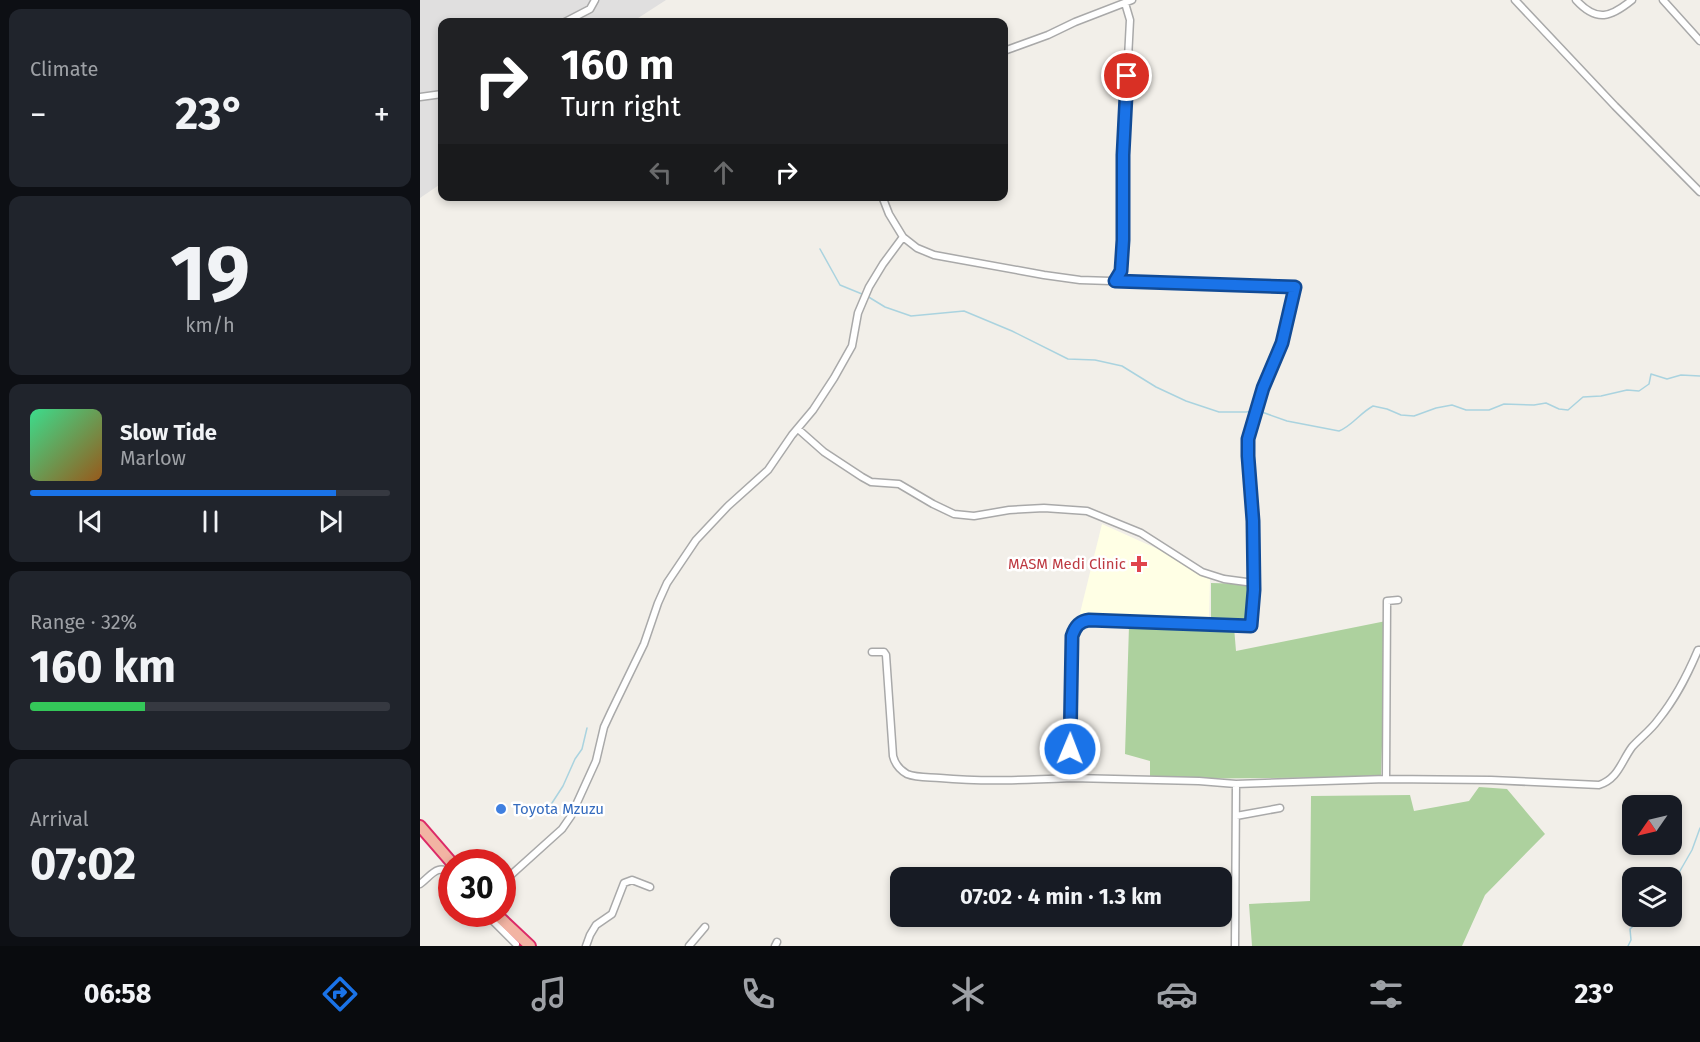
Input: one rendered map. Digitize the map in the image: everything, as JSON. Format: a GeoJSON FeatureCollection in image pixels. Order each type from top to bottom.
{"type":"FeatureCollection","features":[{"type":"Feature","properties":{"kind":"highway"},"geometry":{"type":"LineString","coordinates":[[420,826],[440,849]]}},
{"type":"Feature","properties":{"kind":"highway"},"geometry":{"type":"LineString","coordinates":[[507,927],[521,944]]}},
{"type":"Feature","properties":{"kind":"street"},"geometry":{"type":"LineString","coordinates":[[573,18],[590,9],[595,0]]}},
{"type":"Feature","properties":{"kind":"street"},"geometry":{"type":"LineString","coordinates":[[1008,50],[1132,0]]}},
{"type":"Feature","properties":{"kind":"street"},"geometry":{"type":"LineString","coordinates":[[1515,0],[1700,192]]}},
{"type":"Feature","properties":{"kind":"street"},"geometry":{"type":"LineString","coordinates":[[1576,0],[1592,13],[1608,15],[1632,0]]}},
{"type":"Feature","properties":{"kind":"street"},"geometry":{"type":"LineString","coordinates":[[1663,0],[1700,41]]}},
{"type":"Feature","properties":{"kind":"street"},"geometry":{"type":"LineString","coordinates":[[1115,281],[1121,271],[1124,219],[1123,155],[1130,20],[1125,3]]}},
{"type":"Feature","properties":{"kind":"street"},"geometry":{"type":"LineString","coordinates":[[420,97],[438,95]]}},
{"type":"Feature","properties":{"kind":"street"},"geometry":{"type":"LineString","coordinates":[[884,201],[892,220],[903,237],[917,248],[934,255],[1050,276],[1115,281],[1295,287],[1282,343],[1263,388],[1248,439],[1254,583],[1251,626],[1089,620],[1078,625],[1072,636],[1070,749],[1072,778]]}},
{"type":"Feature","properties":{"kind":"street"},"geometry":{"type":"LineString","coordinates":[[516,870],[562,829],[571,816],[596,761],[610,712],[644,644],[664,589],[696,540],[728,506],[768,470],[813,410],[852,346],[862,301],[878,270],[903,237]]}},
{"type":"Feature","properties":{"kind":"street"},"geometry":{"type":"LineString","coordinates":[[798,429],[824,452],[862,477],[872,482],[899,484],[954,513],[974,516],[1009,510],[1044,508],[1087,511],[1141,533],[1202,572],[1224,579],[1254,583]]}},
{"type":"Feature","properties":{"kind":"street"},"geometry":{"type":"LineString","coordinates":[[1386,779],[1387,601],[1398,600]]}},
{"type":"Feature","properties":{"kind":"street"},"geometry":{"type":"LineString","coordinates":[[872,652],[884,652],[886,655],[893,756],[896,764],[904,772],[914,776],[961,780],[1015,781],[1072,778],[1236,784],[1386,779],[1491,780],[1595,785],[1604,783],[1614,776],[1632,748],[1666,711],[1700,650]]}},
{"type":"Feature","properties":{"kind":"street"},"geometry":{"type":"LineString","coordinates":[[1235,946],[1236,784]]}},
{"type":"Feature","properties":{"kind":"street"},"geometry":{"type":"LineString","coordinates":[[1236,816],[1280,808]]}},
{"type":"Feature","properties":{"kind":"street"},"geometry":{"type":"LineString","coordinates":[[420,874],[423,882],[438,870]]}},
{"type":"Feature","properties":{"kind":"street"},"geometry":{"type":"LineString","coordinates":[[586,946],[596,925],[612,914],[624,883],[632,880],[650,887]]}},
{"type":"Feature","properties":{"kind":"street"},"geometry":{"type":"LineString","coordinates":[[501,927],[521,944]]}},
{"type":"Feature","properties":{"kind":"street"},"geometry":{"type":"LineString","coordinates":[[688,946],[705,927]]}},
{"type":"Feature","properties":{"kind":"shaded area"},"geometry":{"type":"Polygon","coordinates":[[[420,0],[666,0],[638,18],[438,18],[438,186],[420,198],[420,0]]]}},
{"type":"Feature","properties":{"kind":"shaded area","name":"MASM Medi Clinic"},"geometry":{"type":"Polygon","coordinates":[[[1102,524],[1160,550],[1210,578],[1209,621],[1079,617],[1102,524]]]}},
{"type":"Feature","properties":{"kind":"green space"},"geometry":{"type":"Polygon","coordinates":[[[1211,583],[1249,584],[1249,622],[1211,621],[1211,583]]]}},
{"type":"Feature","properties":{"kind":"green space"},"geometry":{"type":"Polygon","coordinates":[[[1386,621],[1381,777],[1150,779],[1150,761],[1125,754],[1129,626],[1234,627],[1236,651],[1386,621]]]}},
{"type":"Feature","properties":{"kind":"green space"},"geometry":{"type":"Polygon","coordinates":[[[1479,787],[1507,789],[1545,834],[1485,895],[1462,946],[1252,946],[1249,904],[1310,901],[1311,796],[1410,795],[1414,811],[1469,801],[1479,787]]]}},
{"type":"Feature","properties":{"kind":"waterway"},"geometry":{"type":"LineString","coordinates":[[820,249],[840,285],[862,294]]}},
{"type":"Feature","properties":{"kind":"waterway"},"geometry":{"type":"LineString","coordinates":[[867,296],[885,307],[911,316],[964,311],[1012,331],[1068,359],[1095,360],[1122,366],[1156,387],[1186,401],[1219,412],[1255,411]]}},
{"type":"Feature","properties":{"kind":"waterway"},"geometry":{"type":"LineString","coordinates":[[1259,411],[1287,421],[1339,431],[1373,406],[1401,415],[1414,416],[1452,405],[1466,410],[1489,410],[1504,404],[1546,403],[1568,410],[1583,397],[1601,396],[1627,390],[1639,391],[1649,384],[1651,374],[1667,379],[1681,375],[1700,376]]}},
{"type":"Feature","properties":{"kind":"waterway"},"geometry":{"type":"LineString","coordinates":[[552,803],[582,749],[587,728]]}},
{"type":"Feature","properties":{"kind":"waterway"},"geometry":{"type":"LineString","coordinates":[[1682,867],[1692,850],[1700,828]]}},
{"type":"Feature","properties":{"kind":"waterway"},"geometry":{"type":"LineString","coordinates":[[1628,946],[1632,927]]}},
{"type":"Feature","properties":{"kind":"place","name":"MASM Medi Clinic"},"geometry":{"type":"Point","coordinates":[1139,564]}},
{"type":"Feature","properties":{"kind":"place","name":"Toyota Mzuzu"},"geometry":{"type":"Point","coordinates":[501,809]}},
{"type":"Feature","properties":{"kind":"route"},"geometry":{"type":"LineString","coordinates":[[1070,749],[1072,636],[1080,623],[1089,620],[1251,626],[1254,590],[1253,521],[1248,439],[1263,388],[1282,343],[1295,287],[1115,281],[1121,271],[1123,240],[1123,155],[1127,76]]}}]}
